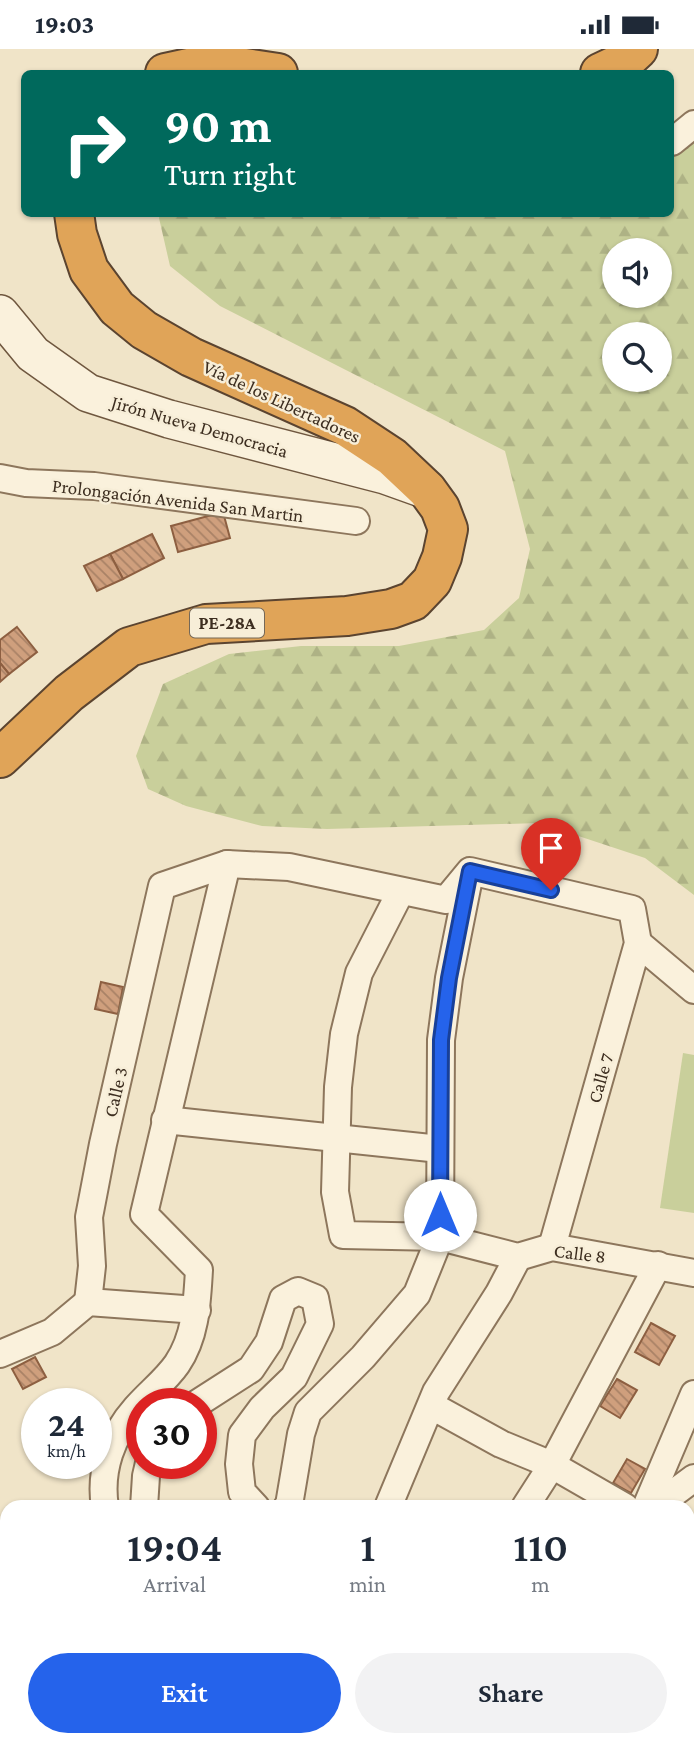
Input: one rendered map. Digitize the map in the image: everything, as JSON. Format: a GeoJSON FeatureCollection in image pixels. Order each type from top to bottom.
{"type":"FeatureCollection","features":[{"type":"Feature","properties":{"kind":"highway"},"geometry":{"type":"LineString","coordinates":[[178,70],[212,62],[260,70]]}},
{"type":"Feature","properties":{"kind":"highway","name":"Vía de los Libertadores"},"geometry":{"type":"LineString","coordinates":[[0,758],[69,693],[129,647],[206,624],[346,616],[391,609],[413,601],[432,581],[442,557],[448,529],[440,508],[427,490],[392,457],[345,426],[191,357],[144,330],[117,308],[89,270],[77,234],[75,217]]}},
{"type":"Feature","properties":{"kind":"street"},"geometry":{"type":"LineString","coordinates":[[674,140],[694,124]]}},
{"type":"Feature","properties":{"kind":"street","name":"Jirón Nueva Democracia"},"geometry":{"type":"LineString","coordinates":[[0,314],[33,353],[88,393],[169,419],[385,475],[427,490]]}},
{"type":"Feature","properties":{"kind":"street","name":"Prolongación Avenida San Martin"},"geometry":{"type":"LineString","coordinates":[[0,478],[26,483],[94,487],[356,521]]}},
{"type":"Feature","properties":{"kind":"street"},"geometry":{"type":"LineString","coordinates":[[104,1500],[102,1487],[111,1443],[135,1409],[177,1364],[192,1334],[197,1310],[199,1271],[144,1214],[227,864],[289,867],[446,900],[470,871]]}},
{"type":"Feature","properties":{"kind":"street","name":"Calle 3"},"geometry":{"type":"LineString","coordinates":[[88,1302],[92,1266],[89,1217],[162,885],[227,864]]}},
{"type":"Feature","properties":{"kind":"street"},"geometry":{"type":"LineString","coordinates":[[290,1500],[301,1434],[308,1412],[363,1357],[417,1294],[440,1237],[441,1040],[449,978],[470,871]]}},
{"type":"Feature","properties":{"kind":"street","name":"Calle 7"},"geometry":{"type":"LineString","coordinates":[[470,871],[632,909],[638,943],[552,1247]]}},
{"type":"Feature","properties":{"kind":"street"},"geometry":{"type":"LineString","coordinates":[[391,1500],[436,1392],[499,1293],[518,1257],[440,1237],[343,1235],[335,1192],[338,1087],[344,1034],[359,973],[401,891]]}},
{"type":"Feature","properties":{"kind":"street"},"geometry":{"type":"LineString","coordinates":[[638,943],[694,990]]}},
{"type":"Feature","properties":{"kind":"street"},"geometry":{"type":"LineString","coordinates":[[165,1120],[440,1149]]}},
{"type":"Feature","properties":{"kind":"street","name":"Calle 8"},"geometry":{"type":"LineString","coordinates":[[518,1257],[552,1247],[694,1273]]}},
{"type":"Feature","properties":{"kind":"street"},"geometry":{"type":"LineString","coordinates":[[530,1500],[552,1465],[658,1265]]}},
{"type":"Feature","properties":{"kind":"street"},"geometry":{"type":"LineString","coordinates":[[217,1391],[251,1369],[269,1342],[283,1300],[298,1291],[315,1298],[320,1324],[294,1377],[262,1408],[242,1435],[239,1464],[242,1492],[249,1500]]}},
{"type":"Feature","properties":{"kind":"street"},"geometry":{"type":"LineString","coordinates":[[0,1354],[52,1332],[88,1302],[197,1310]]}},
{"type":"Feature","properties":{"kind":"street"},"geometry":{"type":"LineString","coordinates":[[649,1500],[694,1394]]}},
{"type":"Feature","properties":{"kind":"street"},"geometry":{"type":"LineString","coordinates":[[432,1406],[501,1444],[552,1465],[613,1500]]}},
{"type":"Feature","properties":{"kind":"street"},"geometry":{"type":"LineString","coordinates":[[664,1500],[694,1478]]}},
{"type":"Feature","properties":{"kind":"street"},"geometry":{"type":"LineString","coordinates":[[145,1500],[147,1479]]}},
{"type":"Feature","properties":{"kind":"green space"},"geometry":{"type":"Polygon","coordinates":[[[674,132],[694,136],[694,895],[645,858],[539,823],[327,829],[262,826],[186,806],[148,789],[136,756],[163,684],[229,654],[301,646],[399,646],[484,630],[519,598],[530,549],[505,451],[220,306],[170,266],[159,217],[674,217],[674,132]]]}},
{"type":"Feature","properties":{"kind":"green space"},"geometry":{"type":"Polygon","coordinates":[[[683,1053],[694,1055],[694,1213],[660,1208],[683,1053]]]}},
{"type":"Feature","properties":{"kind":"building"},"geometry":{"type":"Polygon","coordinates":[[[223,512],[230,538],[178,552],[171,526],[223,512]]]}},
{"type":"Feature","properties":{"kind":"building"},"geometry":{"type":"Polygon","coordinates":[[[152,534],[164,558],[123,579],[110,554],[152,534]]]}},
{"type":"Feature","properties":{"kind":"building"},"geometry":{"type":"Polygon","coordinates":[[[110,554],[123,579],[97,591],[84,566],[110,554]]]}},
{"type":"Feature","properties":{"kind":"building"},"geometry":{"type":"Polygon","coordinates":[[[17,627],[37,652],[9,674],[0,663],[0,640],[17,627]]]}},
{"type":"Feature","properties":{"kind":"building"},"geometry":{"type":"Polygon","coordinates":[[[0,663],[9,674],[0,682],[0,663]]]}},
{"type":"Feature","properties":{"kind":"building"},"geometry":{"type":"Polygon","coordinates":[[[101,982],[123,987],[118,1014],[95,1009],[101,982]]]}},
{"type":"Feature","properties":{"kind":"building"},"geometry":{"type":"Polygon","coordinates":[[[651,1323],[675,1336],[659,1365],[635,1352],[651,1323]]]}},
{"type":"Feature","properties":{"kind":"building"},"geometry":{"type":"Polygon","coordinates":[[[35,1357],[46,1377],[22,1388],[12,1369],[35,1357]]]}},
{"type":"Feature","properties":{"kind":"building"},"geometry":{"type":"Polygon","coordinates":[[[617,1379],[637,1390],[620,1418],[600,1406],[617,1379]]]}},
{"type":"Feature","properties":{"kind":"building"},"geometry":{"type":"Polygon","coordinates":[[[627,1459],[645,1469],[631,1493],[613,1483],[627,1459]]]}},
{"type":"Feature","properties":{"kind":"route"},"geometry":{"type":"LineString","coordinates":[[440,1215],[441,1040],[449,978],[470,871],[551,890]]}}]}
